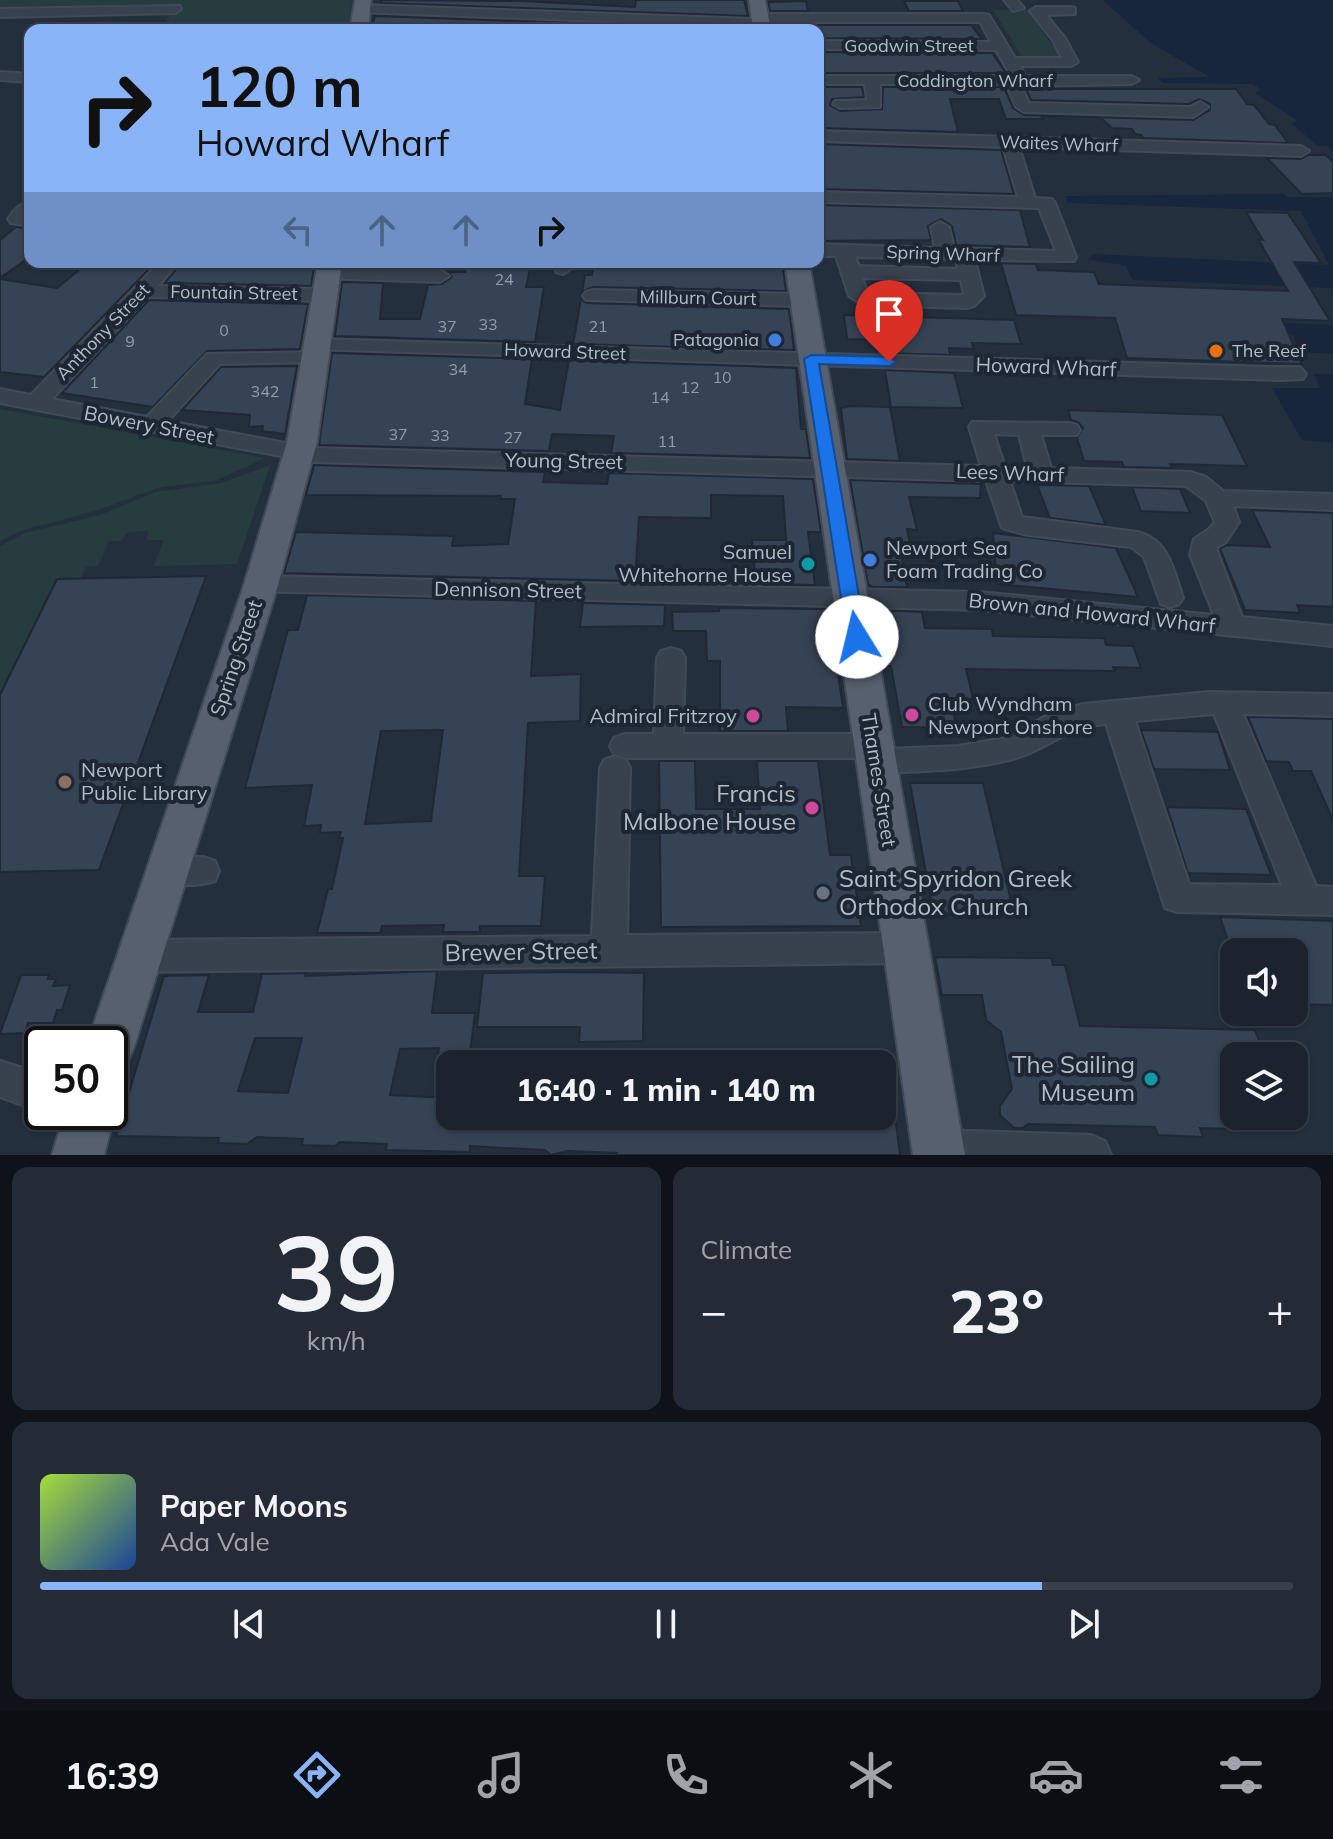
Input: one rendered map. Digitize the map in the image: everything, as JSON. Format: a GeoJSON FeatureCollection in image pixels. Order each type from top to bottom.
{"type":"FeatureCollection","features":[{"type":"Feature","properties":{"kind":"main road","name":"Thames Street"},"geometry":{"type":"LineString","coordinates":[[798,268],[938,1153]]}},
{"type":"Feature","properties":{"kind":"main road","name":"Spring Street"},"geometry":{"type":"LineString","coordinates":[[116,1026],[261,585],[299,454],[328,277]]}},
{"type":"Feature","properties":{"kind":"main road"},"geometry":{"type":"LineString","coordinates":[[78,1155],[85,1130]]}},
{"type":"Feature","properties":{"kind":"street"},"geometry":{"type":"LineString","coordinates":[[362,5],[758,14],[887,8]]}},
{"type":"Feature","properties":{"kind":"street"},"geometry":{"type":"LineString","coordinates":[[809,7],[887,8],[984,18],[1010,62],[1024,107],[1193,112],[1200,107]]}},
{"type":"Feature","properties":{"kind":"street"},"geometry":{"type":"LineString","coordinates":[[0,13],[175,9]]}},
{"type":"Feature","properties":{"kind":"street"},"geometry":{"type":"LineString","coordinates":[[1010,62],[1071,62],[1058,38],[1036,11],[1070,11]]}},
{"type":"Feature","properties":{"kind":"street","name":"Goodwin Street"},"geometry":{"type":"LineString","coordinates":[[824,45],[1001,46]]}},
{"type":"Feature","properties":{"kind":"street"},"geometry":{"type":"LineString","coordinates":[[0,76],[24,78]]}},
{"type":"Feature","properties":{"kind":"street","name":"Coddington Wharf"},"geometry":{"type":"LineString","coordinates":[[824,80],[1017,86],[1132,80]]}},
{"type":"Feature","properties":{"kind":"street"},"geometry":{"type":"LineString","coordinates":[[840,104],[875,104],[872,81]]}},
{"type":"Feature","properties":{"kind":"street"},"geometry":{"type":"LineString","coordinates":[[1017,86],[1064,94]]}},
{"type":"Feature","properties":{"kind":"street","name":"Waites Wharf"},"geometry":{"type":"LineString","coordinates":[[824,136],[1301,151]]}},
{"type":"Feature","properties":{"kind":"street"},"geometry":{"type":"LineString","coordinates":[[824,197],[1028,202],[1010,142]]}},
{"type":"Feature","properties":{"kind":"street","name":"Spring Wharf"},"geometry":{"type":"LineString","coordinates":[[824,250],[1067,257],[1046,203],[1028,202]]}},
{"type":"Feature","properties":{"kind":"street"},"geometry":{"type":"LineString","coordinates":[[844,251],[859,296],[863,299],[967,302],[974,296],[969,275],[940,227]]}},
{"type":"Feature","properties":{"kind":"street","name":"Anthony Street"},"geometry":{"type":"LineString","coordinates":[[36,403],[164,268]]}},
{"type":"Feature","properties":{"kind":"street","name":"Fountain Street"},"geometry":{"type":"LineString","coordinates":[[143,291],[328,277],[440,276]]}},
{"type":"Feature","properties":{"kind":"street","name":"Millburn Court"},"geometry":{"type":"LineString","coordinates":[[593,296],[802,300]]}},
{"type":"Feature","properties":{"kind":"street","name":"Howard Street"},"geometry":{"type":"LineString","coordinates":[[152,425],[207,361],[214,358],[318,352],[811,359]]}},
{"type":"Feature","properties":{"kind":"street","name":"Howard Wharf"},"geometry":{"type":"LineString","coordinates":[[811,359],[1281,374]]}},
{"type":"Feature","properties":{"kind":"street","name":"Bowery Street"},"geometry":{"type":"LineString","coordinates":[[0,396],[299,454]]}},
{"type":"Feature","properties":{"kind":"street"},"geometry":{"type":"LineString","coordinates":[[1069,430],[980,427],[1011,522],[1027,527],[1138,540],[1155,553],[1170,598]]}},
{"type":"Feature","properties":{"kind":"street"},"geometry":{"type":"LineString","coordinates":[[1028,428],[1041,474]]}},
{"type":"Feature","properties":{"kind":"street","name":"Young Street"},"geometry":{"type":"LineString","coordinates":[[299,454],[829,467]]}},
{"type":"Feature","properties":{"kind":"street","name":"Lees Wharf"},"geometry":{"type":"LineString","coordinates":[[829,467],[1190,479],[1204,485],[1219,498]]}},
{"type":"Feature","properties":{"kind":"street"},"geometry":{"type":"LineString","coordinates":[[1232,627],[1203,555],[1203,545],[1217,536],[1227,522],[1219,498],[1333,502]]}},
{"type":"Feature","properties":{"kind":"street","name":"Dennison Street"},"geometry":{"type":"LineString","coordinates":[[261,585],[850,597]]}},
{"type":"Feature","properties":{"kind":"street","name":"Brown and Howard Wharf"},"geometry":{"type":"LineString","coordinates":[[850,597],[979,601],[1333,636]]}},
{"type":"Feature","properties":{"kind":"street"},"geometry":{"type":"LineString","coordinates":[[668,746],[671,658]]}},
{"type":"Feature","properties":{"kind":"street"},"geometry":{"type":"LineString","coordinates":[[1117,712],[1177,898],[1319,901],[1224,703]]}},
{"type":"Feature","properties":{"kind":"street"},"geometry":{"type":"LineString","coordinates":[[609,952],[620,757],[668,746],[958,758],[1011,748],[1058,723],[1083,715],[1224,703],[1333,705]]}},
{"type":"Feature","properties":{"kind":"street"},"geometry":{"type":"LineString","coordinates":[[168,870],[203,871]]}},
{"type":"Feature","properties":{"kind":"street","name":"Brewer Street"},"geometry":{"type":"LineString","coordinates":[[138,956],[905,948]]}},
{"type":"Feature","properties":{"kind":"street"},"geometry":{"type":"LineString","coordinates":[[0,1079],[24,1087]]}},
{"type":"Feature","properties":{"kind":"street"},"geometry":{"type":"LineString","coordinates":[[938,1153],[1091,1155]]}},
{"type":"Feature","properties":{"kind":"green space"},"geometry":{"type":"Polygon","coordinates":[[[0,0],[352,0],[349,24],[165,24],[176,5],[0,9],[0,0]]]}},
{"type":"Feature","properties":{"kind":"green space"},"geometry":{"type":"Polygon","coordinates":[[[993,10],[1028,10],[1063,61],[1025,61],[993,10]]]}},
{"type":"Feature","properties":{"kind":"green space"},"geometry":{"type":"Polygon","coordinates":[[[0,409],[265,458],[217,480],[157,488],[95,511],[23,530],[0,541],[0,409]]]}},
{"type":"Feature","properties":{"kind":"green space"},"geometry":{"type":"Polygon","coordinates":[[[270,465],[237,564],[154,566],[164,540],[147,540],[148,531],[128,532],[121,541],[109,541],[98,566],[86,567],[81,578],[56,579],[0,692],[0,546],[25,533],[100,515],[156,492],[221,483],[270,465]]]}},
{"type":"Feature","properties":{"kind":"water"},"geometry":{"type":"Polygon","coordinates":[[[1103,0],[1333,0],[1333,152],[1327,146],[1318,146],[1291,123],[1298,121],[1255,93],[1261,89],[1252,84],[1163,83],[1158,78],[1210,77],[1152,44],[1103,0]]]}},
{"type":"Feature","properties":{"kind":"water"},"geometry":{"type":"Polygon","coordinates":[[[1284,194],[1287,197],[1333,197],[1333,291],[1331,288],[1133,280],[1125,265],[1089,260],[1092,254],[1329,265],[1301,211],[1068,203],[1065,196],[1284,194]]]}},
{"type":"Feature","properties":{"kind":"water"},"geometry":{"type":"Polygon","coordinates":[[[1155,318],[1333,325],[1333,354],[1301,352],[1292,335],[1158,329],[1155,318]]]}},
{"type":"Feature","properties":{"kind":"water"},"geometry":{"type":"Polygon","coordinates":[[[1314,374],[1333,374],[1333,443],[1302,440],[1272,388],[1320,388],[1314,374]]]}},
{"type":"Feature","properties":{"kind":"building"},"geometry":{"type":"Polygon","coordinates":[[[382,0],[521,1],[635,7],[636,0],[744,0],[748,16],[380,3],[382,0]]]}},
{"type":"Feature","properties":{"kind":"building"},"geometry":{"type":"Polygon","coordinates":[[[806,1],[808,11],[770,11],[768,2],[806,1]]]}},
{"type":"Feature","properties":{"kind":"building"},"geometry":{"type":"Polygon","coordinates":[[[904,1],[958,1],[963,11],[909,11],[904,1]]]}},
{"type":"Feature","properties":{"kind":"building"},"geometry":{"type":"Polygon","coordinates":[[[375,16],[589,24],[373,24],[375,16]]]}},
{"type":"Feature","properties":{"kind":"building"},"geometry":{"type":"Polygon","coordinates":[[[824,25],[971,25],[982,39],[824,38],[824,25]]]}},
{"type":"Feature","properties":{"kind":"building"},"geometry":{"type":"Polygon","coordinates":[[[824,52],[992,53],[1006,73],[824,73],[824,52]]]}},
{"type":"Feature","properties":{"kind":"building"},"geometry":{"type":"Polygon","coordinates":[[[824,87],[862,87],[864,97],[832,99],[830,105],[840,111],[882,109],[883,87],[1004,87],[1013,108],[1024,115],[1080,117],[1006,119],[999,99],[950,99],[958,132],[824,128],[824,87]]]}},
{"type":"Feature","properties":{"kind":"building"},"geometry":{"type":"Polygon","coordinates":[[[1026,89],[1236,89],[1247,104],[1254,105],[1269,124],[1275,125],[1288,143],[1143,138],[1132,129],[1112,128],[1100,117],[1193,120],[1210,110],[1210,104],[1199,99],[1189,104],[1031,100],[1026,89]]]}},
{"type":"Feature","properties":{"kind":"building"},"geometry":{"type":"Polygon","coordinates":[[[824,144],[1001,150],[1014,194],[824,189],[824,144]]]}},
{"type":"Feature","properties":{"kind":"building"},"geometry":{"type":"Polygon","coordinates":[[[1308,155],[1326,155],[1333,162],[1333,193],[1302,194],[1267,158],[1301,159],[1308,155]]]}},
{"type":"Feature","properties":{"kind":"building"},"geometry":{"type":"Polygon","coordinates":[[[824,205],[1020,210],[1030,247],[956,245],[952,226],[941,219],[928,226],[931,240],[824,241],[824,205]]]}},
{"type":"Feature","properties":{"kind":"building"},"geometry":{"type":"Polygon","coordinates":[[[1246,212],[1288,213],[1321,263],[1294,262],[1330,321],[1282,319],[1302,364],[1127,358],[1115,318],[1016,315],[1001,263],[1036,264],[1038,270],[1094,272],[1099,284],[1288,291],[1246,212]]]}},
{"type":"Feature","properties":{"kind":"building"},"geometry":{"type":"Polygon","coordinates":[[[16,227],[24,228],[24,261],[0,278],[0,240],[16,227]]]}},
{"type":"Feature","properties":{"kind":"building"},"geometry":{"type":"Polygon","coordinates":[[[82,268],[150,268],[44,377],[0,372],[0,279],[57,288],[82,268]]]}},
{"type":"Feature","properties":{"kind":"building"},"geometry":{"type":"Polygon","coordinates":[[[177,268],[314,268],[311,286],[165,283],[177,268]]]}},
{"type":"Feature","properties":{"kind":"building"},"geometry":{"type":"Polygon","coordinates":[[[466,268],[530,268],[526,287],[544,287],[535,342],[335,336],[342,282],[383,283],[380,319],[420,319],[428,285],[442,284],[452,277],[449,272],[465,272],[466,268]]]}},
{"type":"Feature","properties":{"kind":"building"},"geometry":{"type":"Polygon","coordinates":[[[593,268],[783,268],[786,291],[593,287],[582,292],[585,275],[592,275],[593,268]]]}},
{"type":"Feature","properties":{"kind":"building"},"geometry":{"type":"Polygon","coordinates":[[[581,298],[586,303],[789,309],[794,350],[573,344],[581,298]]]}},
{"type":"Feature","properties":{"kind":"building"},"geometry":{"type":"Polygon","coordinates":[[[149,300],[308,304],[300,349],[207,351],[153,407],[62,393],[149,300]]]}},
{"type":"Feature","properties":{"kind":"building"},"geometry":{"type":"Polygon","coordinates":[[[844,315],[1014,320],[1021,344],[972,343],[974,349],[949,348],[950,355],[883,353],[881,340],[847,339],[844,315]]]}},
{"type":"Feature","properties":{"kind":"building"},"geometry":{"type":"Polygon","coordinates":[[[332,353],[532,359],[525,404],[560,410],[569,360],[796,368],[801,429],[806,429],[810,458],[611,453],[614,436],[552,434],[549,451],[319,445],[332,353]]]}},
{"type":"Feature","properties":{"kind":"building"},"geometry":{"type":"Polygon","coordinates":[[[297,366],[285,434],[262,431],[263,426],[249,427],[250,415],[182,410],[221,367],[297,366]]]}},
{"type":"Feature","properties":{"kind":"building"},"geometry":{"type":"Polygon","coordinates":[[[885,370],[954,373],[963,408],[891,407],[885,370]]]}},
{"type":"Feature","properties":{"kind":"building"},"geometry":{"type":"Polygon","coordinates":[[[890,407],[900,461],[847,459],[841,408],[890,407]]]}},
{"type":"Feature","properties":{"kind":"building"},"geometry":{"type":"Polygon","coordinates":[[[1068,410],[1222,415],[1247,466],[1170,464],[1172,468],[1124,467],[1122,462],[1084,461],[1077,438],[1083,428],[1071,420],[1068,410]]]}},
{"type":"Feature","properties":{"kind":"building"},"geometry":{"type":"Polygon","coordinates":[[[314,465],[545,472],[543,482],[607,484],[609,473],[813,479],[821,532],[808,532],[815,585],[756,584],[752,540],[786,540],[783,496],[711,495],[711,518],[639,517],[635,581],[284,573],[296,532],[454,536],[452,546],[508,544],[515,499],[500,499],[501,496],[306,495],[314,465]]]}},
{"type":"Feature","properties":{"kind":"building"},"geometry":{"type":"Polygon","coordinates":[[[850,480],[981,484],[980,498],[909,497],[917,530],[907,529],[913,558],[902,558],[907,587],[873,587],[868,584],[850,480]]]}},
{"type":"Feature","properties":{"kind":"building"},"geometry":{"type":"Polygon","coordinates":[[[1037,485],[1089,486],[1106,525],[1050,518],[1037,485]]]}},
{"type":"Feature","properties":{"kind":"building"},"geometry":{"type":"Polygon","coordinates":[[[1132,487],[1180,489],[1190,513],[1141,511],[1132,487]]]}},
{"type":"Feature","properties":{"kind":"building"},"geometry":{"type":"Polygon","coordinates":[[[1252,510],[1333,513],[1333,607],[1297,605],[1300,613],[1245,610],[1220,549],[1227,545],[1270,547],[1252,510]]]}},
{"type":"Feature","properties":{"kind":"building"},"geometry":{"type":"Polygon","coordinates":[[[993,533],[1116,548],[1138,597],[997,584],[993,533]]]}},
{"type":"Feature","properties":{"kind":"building","name":"Newport Public Library"},"geometry":{"type":"Polygon","coordinates":[[[206,576],[99,870],[0,872],[0,695],[57,579],[206,576]]]}},
{"type":"Feature","properties":{"kind":"building"},"geometry":{"type":"Polygon","coordinates":[[[307,595],[536,601],[531,676],[581,674],[580,721],[528,723],[519,876],[545,876],[541,926],[480,926],[480,932],[443,932],[444,925],[382,926],[380,933],[317,933],[328,889],[332,889],[343,838],[339,838],[341,832],[320,833],[321,825],[304,826],[312,785],[245,788],[288,630],[298,630],[307,595]],[[443,730],[381,731],[365,824],[431,821],[443,730]]]}},
{"type":"Feature","properties":{"kind":"building"},"geometry":{"type":"Polygon","coordinates":[[[583,603],[665,605],[664,626],[580,627],[583,603]]]}},
{"type":"Feature","properties":{"kind":"building"},"geometry":{"type":"Polygon","coordinates":[[[719,608],[829,609],[843,708],[786,707],[788,731],[720,731],[720,661],[707,661],[706,631],[673,631],[672,612],[719,611],[719,608]]]}},
{"type":"Feature","properties":{"kind":"building"},"geometry":{"type":"Polygon","coordinates":[[[877,610],[922,612],[925,628],[992,629],[993,636],[1104,638],[1106,645],[1133,646],[1141,668],[1113,667],[1115,671],[966,669],[973,699],[950,698],[957,728],[902,727],[891,666],[885,666],[877,610]]]}},
{"type":"Feature","properties":{"kind":"building"},"geometry":{"type":"Polygon","coordinates":[[[1248,717],[1333,719],[1333,820],[1311,771],[1293,771],[1289,762],[1266,761],[1248,717]]]}},
{"type":"Feature","properties":{"kind":"building"},"geometry":{"type":"Polygon","coordinates":[[[1141,730],[1218,732],[1230,770],[1154,769],[1141,730]]]}},
{"type":"Feature","properties":{"kind":"building"},"geometry":{"type":"Polygon","coordinates":[[[659,761],[695,761],[696,809],[760,809],[757,761],[818,761],[830,855],[851,855],[861,926],[661,927],[659,761]]]}},
{"type":"Feature","properties":{"kind":"building"},"geometry":{"type":"Polygon","coordinates":[[[910,783],[983,783],[1011,901],[971,901],[951,915],[935,908],[931,901],[910,783]]]}},
{"type":"Feature","properties":{"kind":"building"},"geometry":{"type":"Polygon","coordinates":[[[1167,807],[1246,809],[1271,875],[1188,873],[1167,807]]]}},
{"type":"Feature","properties":{"kind":"building"},"geometry":{"type":"Polygon","coordinates":[[[1220,917],[1333,921],[1333,1005],[1308,1004],[1308,938],[1227,938],[1220,917]]]}},
{"type":"Feature","properties":{"kind":"building"},"geometry":{"type":"Polygon","coordinates":[[[935,957],[1051,958],[1053,965],[1065,965],[1080,1026],[1255,1030],[1260,1042],[1220,1042],[1220,1129],[1200,1128],[1203,1137],[1158,1135],[1155,1127],[1028,1124],[1023,1128],[1014,1128],[1000,1115],[1000,1106],[1012,1089],[1001,1032],[986,1020],[982,995],[942,995],[935,957]]]}},
{"type":"Feature","properties":{"kind":"building"},"geometry":{"type":"Polygon","coordinates":[[[437,971],[432,1013],[475,1013],[470,1050],[400,1049],[390,1095],[436,1097],[436,1130],[896,1130],[896,1124],[900,1155],[617,1155],[567,1151],[551,1155],[545,1150],[470,1146],[470,1152],[386,1150],[387,1144],[340,1142],[335,1146],[302,1145],[303,1139],[257,1137],[247,1144],[218,1143],[219,1138],[116,1136],[118,1130],[128,1130],[128,1096],[164,976],[209,975],[198,1012],[253,1012],[262,974],[306,973],[305,976],[437,971]],[[255,1038],[238,1091],[288,1093],[302,1038],[255,1038]]]}},
{"type":"Feature","properties":{"kind":"building"},"geometry":{"type":"Polygon","coordinates":[[[483,973],[644,973],[643,1041],[579,1042],[580,1027],[477,1027],[483,973]]]}},
{"type":"Feature","properties":{"kind":"building"},"geometry":{"type":"Polygon","coordinates":[[[21,975],[49,975],[48,979],[56,979],[53,986],[70,985],[62,1010],[57,1010],[53,1023],[28,1023],[24,1026],[24,1033],[0,1034],[21,975]]]}},
{"type":"Feature","properties":{"kind":"place","name":"Patagonia"},"geometry":{"type":"Point","coordinates":[775,340]}},
{"type":"Feature","properties":{"kind":"place","name":"The Reef"},"geometry":{"type":"Point","coordinates":[1216,351]}},
{"type":"Feature","properties":{"kind":"place","name":"Newport Sea Foam Trading Co"},"geometry":{"type":"Point","coordinates":[870,560]}},
{"type":"Feature","properties":{"kind":"place","name":"Samuel Whitehorne House"},"geometry":{"type":"Point","coordinates":[808,564]}},
{"type":"Feature","properties":{"kind":"place","name":"Club Wyndham Newport Onshore"},"geometry":{"type":"Point","coordinates":[912,715]}},
{"type":"Feature","properties":{"kind":"place","name":"Admiral Fritzroy"},"geometry":{"type":"Point","coordinates":[753,716]}},
{"type":"Feature","properties":{"kind":"place","name":"Newport Public Library"},"geometry":{"type":"Point","coordinates":[65,782]}},
{"type":"Feature","properties":{"kind":"place","name":"Francis Malbone House"},"geometry":{"type":"Point","coordinates":[812,808]}},
{"type":"Feature","properties":{"kind":"place","name":"Saint Spyridon Greek Orthodox Church"},"geometry":{"type":"Point","coordinates":[823,893]}},
{"type":"Feature","properties":{"kind":"place","name":"The Sailing Museum"},"geometry":{"type":"Point","coordinates":[1151,1079]}},
{"type":"Feature","properties":{"kind":"route"},"geometry":{"type":"LineString","coordinates":[[857,637],[811,359],[889,362]]}}]}
